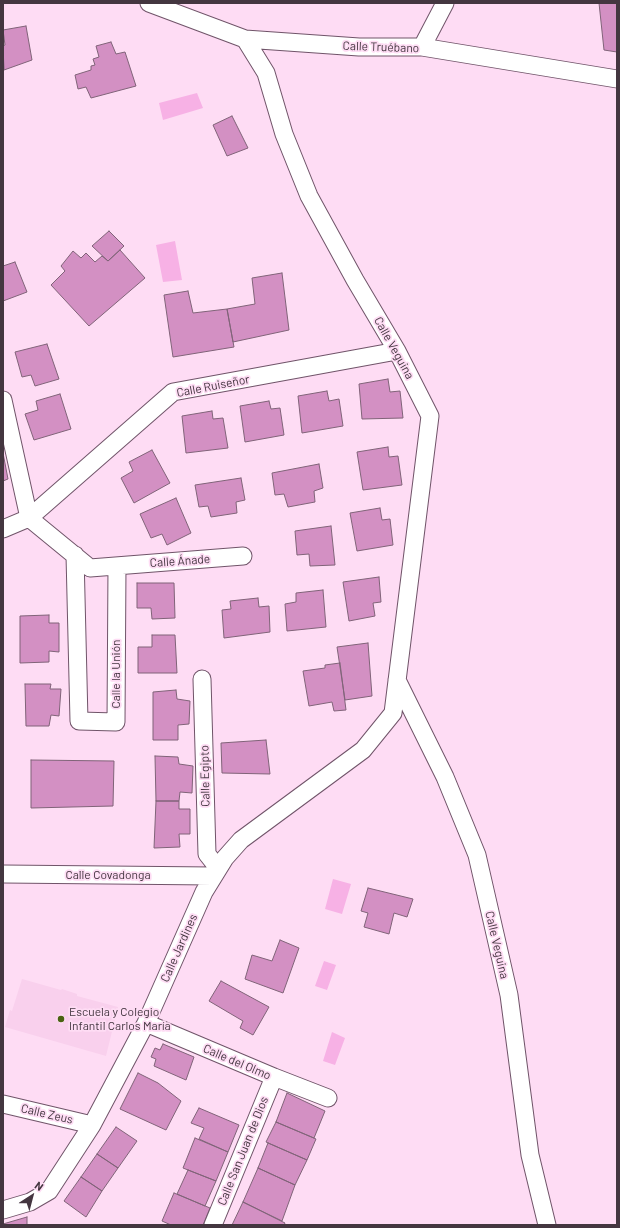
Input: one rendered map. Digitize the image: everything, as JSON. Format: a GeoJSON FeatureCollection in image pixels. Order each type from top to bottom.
{"type":"FeatureCollection","features":[{"type":"Feature","properties":{"kind":"street","name":"Calle Truébano"},"geometry":{"type":"LineString","coordinates":[[149,3],[245,39],[359,47],[422,47],[617,79]]}},
{"type":"Feature","properties":{"kind":"street"},"geometry":{"type":"LineString","coordinates":[[422,47],[444,3]]}},
{"type":"Feature","properties":{"kind":"street","name":"Calle Veguina"},"geometry":{"type":"LineString","coordinates":[[245,39],[266,73],[284,134],[309,196],[355,280],[397,351],[430,416],[392,712]]}},
{"type":"Feature","properties":{"kind":"street","name":"Calle Ruiseñor"},"geometry":{"type":"LineString","coordinates":[[3,529],[29,518],[173,392],[397,351]]}},
{"type":"Feature","properties":{"kind":"street"},"geometry":{"type":"LineString","coordinates":[[3,400],[29,518],[90,568],[117,566]]}},
{"type":"Feature","properties":{"kind":"street","name":"Calle la Unión"},"geometry":{"type":"LineString","coordinates":[[75,555],[79,721],[116,722],[117,566]]}},
{"type":"Feature","properties":{"kind":"street","name":"Calle Ánade"},"geometry":{"type":"LineString","coordinates":[[117,566],[243,556]]}},
{"type":"Feature","properties":{"kind":"street","name":"Calle Egipto"},"geometry":{"type":"LineString","coordinates":[[202,679],[207,854],[215,872]]}},
{"type":"Feature","properties":{"kind":"street","name":"Calle Veguina"},"geometry":{"type":"LineString","coordinates":[[397,680],[445,777],[477,855],[509,995],[530,1155],[547,1225]]}},
{"type":"Feature","properties":{"kind":"street","name":"Calle Jardines"},"geometry":{"type":"LineString","coordinates":[[3,1210],[30,1202],[49,1191],[92,1125],[146,1023],[204,892],[225,858],[241,840],[363,750],[392,712]]}},
{"type":"Feature","properties":{"kind":"street","name":"Calle Covadonga"},"geometry":{"type":"LineString","coordinates":[[3,874],[215,872]]}},
{"type":"Feature","properties":{"kind":"street","name":"Calle del Olmo"},"geometry":{"type":"LineString","coordinates":[[146,1023],[328,1098]]}},
{"type":"Feature","properties":{"kind":"street","name":"Calle San Juan de Dios"},"geometry":{"type":"LineString","coordinates":[[213,1225],[274,1077]]}},
{"type":"Feature","properties":{"kind":"street","name":"Calle Zeus"},"geometry":{"type":"LineString","coordinates":[[3,1104],[92,1125]]}},
{"type":"Feature","properties":{"kind":"shaded area"},"geometry":{"type":"Polygon","coordinates":[[[197,93],[203,108],[163,120],[159,103],[197,93]]]}},
{"type":"Feature","properties":{"kind":"shaded area"},"geometry":{"type":"Polygon","coordinates":[[[175,241],[182,280],[163,282],[156,245],[175,241]]]}},
{"type":"Feature","properties":{"kind":"shaded area"},"geometry":{"type":"Polygon","coordinates":[[[333,879],[351,884],[342,914],[325,909],[333,879]]]}},
{"type":"Feature","properties":{"kind":"shaded area"},"geometry":{"type":"Polygon","coordinates":[[[324,961],[336,965],[327,990],[315,986],[324,961]]]}},
{"type":"Feature","properties":{"kind":"shaded area","name":"Escuela y Colegio Infantil Carlos María"},"geometry":{"type":"Polygon","coordinates":[[[22,979],[61,990],[62,989],[77,994],[77,996],[118,1007],[106,1056],[5,1027],[10,1010],[12,1011],[22,979]]]}},
{"type":"Feature","properties":{"kind":"shaded area"},"geometry":{"type":"Polygon","coordinates":[[[332,1032],[345,1038],[335,1065],[323,1061],[332,1032]]]}},
{"type":"Feature","properties":{"kind":"building"},"geometry":{"type":"Polygon","coordinates":[[[599,3],[617,3],[617,52],[604,50],[599,3]]]}},
{"type":"Feature","properties":{"kind":"building"},"geometry":{"type":"Polygon","coordinates":[[[26,26],[32,60],[4,70],[3,46],[5,45],[3,30],[26,26]]]}},
{"type":"Feature","properties":{"kind":"building"},"geometry":{"type":"Polygon","coordinates":[[[111,42],[116,54],[125,52],[136,86],[91,98],[86,87],[78,89],[75,75],[91,70],[91,66],[95,65],[93,59],[99,57],[96,46],[111,42]]]}},
{"type":"Feature","properties":{"kind":"building"},"geometry":{"type":"Polygon","coordinates":[[[232,116],[248,148],[227,156],[213,125],[232,116]]]}},
{"type":"Feature","properties":{"kind":"building"},"geometry":{"type":"Polygon","coordinates":[[[109,231],[124,246],[108,261],[92,246],[109,231]]]}},
{"type":"Feature","properties":{"kind":"building"},"geometry":{"type":"Polygon","coordinates":[[[120,250],[145,278],[89,326],[51,285],[65,271],[61,266],[73,251],[81,258],[86,253],[95,262],[102,256],[108,261],[120,250]]]}},
{"type":"Feature","properties":{"kind":"building"},"geometry":{"type":"Polygon","coordinates":[[[15,262],[27,292],[3,301],[3,266],[15,262]]]}},
{"type":"Feature","properties":{"kind":"building"},"geometry":{"type":"Polygon","coordinates":[[[282,273],[289,330],[233,342],[227,309],[255,304],[252,278],[282,273]]]}},
{"type":"Feature","properties":{"kind":"building"},"geometry":{"type":"Polygon","coordinates":[[[188,291],[193,313],[227,309],[234,347],[173,357],[164,295],[188,291]]]}},
{"type":"Feature","properties":{"kind":"building"},"geometry":{"type":"Polygon","coordinates":[[[47,344],[59,379],[35,386],[31,375],[22,377],[15,352],[47,344]]]}},
{"type":"Feature","properties":{"kind":"building"},"geometry":{"type":"Polygon","coordinates":[[[388,379],[390,392],[400,391],[403,418],[362,419],[359,384],[388,379]]]}},
{"type":"Feature","properties":{"kind":"building"},"geometry":{"type":"Polygon","coordinates":[[[327,391],[329,401],[339,399],[343,426],[302,433],[298,396],[327,391]]]}},
{"type":"Feature","properties":{"kind":"building"},"geometry":{"type":"Polygon","coordinates":[[[60,394],[71,429],[34,440],[25,414],[38,410],[36,401],[60,394]]]}},
{"type":"Feature","properties":{"kind":"building"},"geometry":{"type":"Polygon","coordinates":[[[269,401],[271,409],[280,408],[284,435],[245,442],[240,406],[269,401]]]}},
{"type":"Feature","properties":{"kind":"building"},"geometry":{"type":"Polygon","coordinates":[[[212,411],[213,419],[223,418],[228,448],[186,453],[182,416],[212,411]]]}},
{"type":"Feature","properties":{"kind":"building"},"geometry":{"type":"Polygon","coordinates":[[[388,447],[389,457],[398,456],[402,485],[363,490],[357,452],[388,447]]]}},
{"type":"Feature","properties":{"kind":"building"},"geometry":{"type":"Polygon","coordinates":[[[152,450],[170,483],[134,503],[121,478],[133,471],[129,462],[152,450]]]}},
{"type":"Feature","properties":{"kind":"building"},"geometry":{"type":"Polygon","coordinates":[[[3,453],[8,479],[3,481],[3,453]]]}},
{"type":"Feature","properties":{"kind":"building"},"geometry":{"type":"Polygon","coordinates":[[[319,464],[323,488],[314,491],[315,502],[288,507],[284,494],[275,495],[272,473],[319,464]]]}},
{"type":"Feature","properties":{"kind":"building"},"geometry":{"type":"Polygon","coordinates":[[[241,478],[245,500],[236,502],[237,513],[211,517],[208,506],[199,507],[195,485],[241,478]]]}},
{"type":"Feature","properties":{"kind":"building"},"geometry":{"type":"Polygon","coordinates":[[[176,498],[191,533],[167,545],[162,534],[151,538],[140,514],[176,498]]]}},
{"type":"Feature","properties":{"kind":"building"},"geometry":{"type":"Polygon","coordinates":[[[380,508],[382,520],[390,519],[393,545],[357,551],[350,513],[380,508]]]}},
{"type":"Feature","properties":{"kind":"building"},"geometry":{"type":"Polygon","coordinates":[[[331,526],[335,565],[310,566],[309,554],[297,555],[295,531],[331,526]]]}},
{"type":"Feature","properties":{"kind":"building"},"geometry":{"type":"Polygon","coordinates":[[[379,577],[381,602],[373,603],[375,616],[349,621],[343,582],[379,577]]]}},
{"type":"Feature","properties":{"kind":"building"},"geometry":{"type":"Polygon","coordinates":[[[137,583],[174,583],[175,618],[152,619],[151,608],[137,608],[137,583]]]}},
{"type":"Feature","properties":{"kind":"building"},"geometry":{"type":"Polygon","coordinates":[[[323,590],[326,627],[287,631],[285,604],[296,602],[296,593],[323,590]]]}},
{"type":"Feature","properties":{"kind":"building"},"geometry":{"type":"Polygon","coordinates":[[[258,598],[259,607],[269,606],[270,632],[224,638],[222,610],[231,609],[230,601],[258,598]]]}},
{"type":"Feature","properties":{"kind":"building"},"geometry":{"type":"Polygon","coordinates":[[[49,615],[49,623],[59,623],[59,652],[49,651],[49,662],[20,663],[20,616],[49,615]]]}},
{"type":"Feature","properties":{"kind":"building"},"geometry":{"type":"Polygon","coordinates":[[[152,635],[175,635],[177,673],[138,673],[138,647],[152,647],[152,635]]]}},
{"type":"Feature","properties":{"kind":"building"},"geometry":{"type":"Polygon","coordinates":[[[368,643],[372,696],[345,700],[337,647],[368,643]]]}},
{"type":"Feature","properties":{"kind":"building"},"geometry":{"type":"Polygon","coordinates":[[[340,663],[346,710],[334,711],[332,702],[309,706],[303,671],[325,668],[325,665],[340,663]]]}},
{"type":"Feature","properties":{"kind":"building"},"geometry":{"type":"Polygon","coordinates":[[[25,684],[51,684],[50,689],[61,689],[59,716],[51,715],[49,726],[26,726],[25,684]]]}},
{"type":"Feature","properties":{"kind":"building"},"geometry":{"type":"Polygon","coordinates":[[[176,690],[177,699],[190,701],[189,724],[178,725],[178,740],[153,740],[153,692],[176,690]]]}},
{"type":"Feature","properties":{"kind":"building"},"geometry":{"type":"Polygon","coordinates":[[[266,740],[270,774],[222,773],[221,743],[266,740]]]}},
{"type":"Feature","properties":{"kind":"building"},"geometry":{"type":"Polygon","coordinates":[[[155,756],[178,757],[179,764],[193,766],[192,793],[180,792],[179,801],[156,801],[155,756]]]}},
{"type":"Feature","properties":{"kind":"building"},"geometry":{"type":"Polygon","coordinates":[[[31,760],[114,761],[113,806],[31,808],[31,760]]]}},
{"type":"Feature","properties":{"kind":"building"},"geometry":{"type":"Polygon","coordinates":[[[156,801],[179,801],[179,809],[190,809],[190,834],[179,834],[180,847],[154,848],[156,801]]]}},
{"type":"Feature","properties":{"kind":"building"},"geometry":{"type":"Polygon","coordinates":[[[368,888],[413,899],[407,917],[394,913],[389,934],[364,927],[368,913],[361,911],[368,888]]]}},
{"type":"Feature","properties":{"kind":"building"},"geometry":{"type":"Polygon","coordinates":[[[280,940],[299,948],[283,993],[245,979],[252,955],[272,961],[280,940]]]}},
{"type":"Feature","properties":{"kind":"building"},"geometry":{"type":"Polygon","coordinates":[[[221,981],[269,1007],[253,1035],[240,1028],[243,1021],[209,1001],[221,981]]]}},
{"type":"Feature","properties":{"kind":"building"},"geometry":{"type":"Polygon","coordinates":[[[163,1044],[194,1057],[186,1080],[154,1066],[156,1059],[151,1057],[155,1048],[160,1050],[163,1044]]]}},
{"type":"Feature","properties":{"kind":"building"},"geometry":{"type":"Polygon","coordinates":[[[138,1073],[158,1083],[181,1101],[166,1130],[120,1109],[138,1073]]]}},
{"type":"Feature","properties":{"kind":"building"},"geometry":{"type":"Polygon","coordinates":[[[287,1093],[325,1111],[314,1138],[276,1122],[287,1093]]]}},
{"type":"Feature","properties":{"kind":"building"},"geometry":{"type":"Polygon","coordinates":[[[199,1108],[239,1125],[228,1152],[199,1139],[204,1128],[191,1123],[199,1108]]]}},
{"type":"Feature","properties":{"kind":"building"},"geometry":{"type":"Polygon","coordinates":[[[276,1122],[316,1139],[307,1160],[266,1142],[276,1122]]]}},
{"type":"Feature","properties":{"kind":"building"},"geometry":{"type":"Polygon","coordinates":[[[116,1127],[137,1141],[118,1168],[97,1154],[116,1127]]]}},
{"type":"Feature","properties":{"kind":"building"},"geometry":{"type":"Polygon","coordinates":[[[195,1138],[228,1152],[216,1181],[183,1168],[195,1138]]]}},
{"type":"Feature","properties":{"kind":"building"},"geometry":{"type":"Polygon","coordinates":[[[268,1143],[307,1160],[295,1185],[258,1168],[268,1143]]]}},
{"type":"Feature","properties":{"kind":"building"},"geometry":{"type":"Polygon","coordinates":[[[97,1154],[118,1168],[102,1191],[81,1177],[97,1154]]]}},
{"type":"Feature","properties":{"kind":"building"},"geometry":{"type":"Polygon","coordinates":[[[258,1168],[295,1185],[282,1221],[243,1202],[258,1168]]]}},
{"type":"Feature","properties":{"kind":"building"},"geometry":{"type":"Polygon","coordinates":[[[188,1170],[216,1181],[205,1206],[177,1194],[188,1170]]]}},
{"type":"Feature","properties":{"kind":"building"},"geometry":{"type":"Polygon","coordinates":[[[81,1177],[102,1191],[86,1217],[64,1201],[81,1177]]]}},
{"type":"Feature","properties":{"kind":"building"},"geometry":{"type":"Polygon","coordinates":[[[174,1193],[210,1208],[203,1225],[171,1225],[162,1221],[174,1193]]]}},
{"type":"Feature","properties":{"kind":"building"},"geometry":{"type":"Polygon","coordinates":[[[243,1202],[285,1223],[284,1225],[232,1225],[243,1202]]]}},
{"type":"Feature","properties":{"kind":"building"},"geometry":{"type":"Polygon","coordinates":[[[27,1217],[27,1225],[3,1225],[3,1224],[27,1217]]]}},
{"type":"Feature","properties":{"kind":"place","name":"Escuela y Colegio Infantil Carlos María"},"geometry":{"type":"Point","coordinates":[61,1019]}}]}
